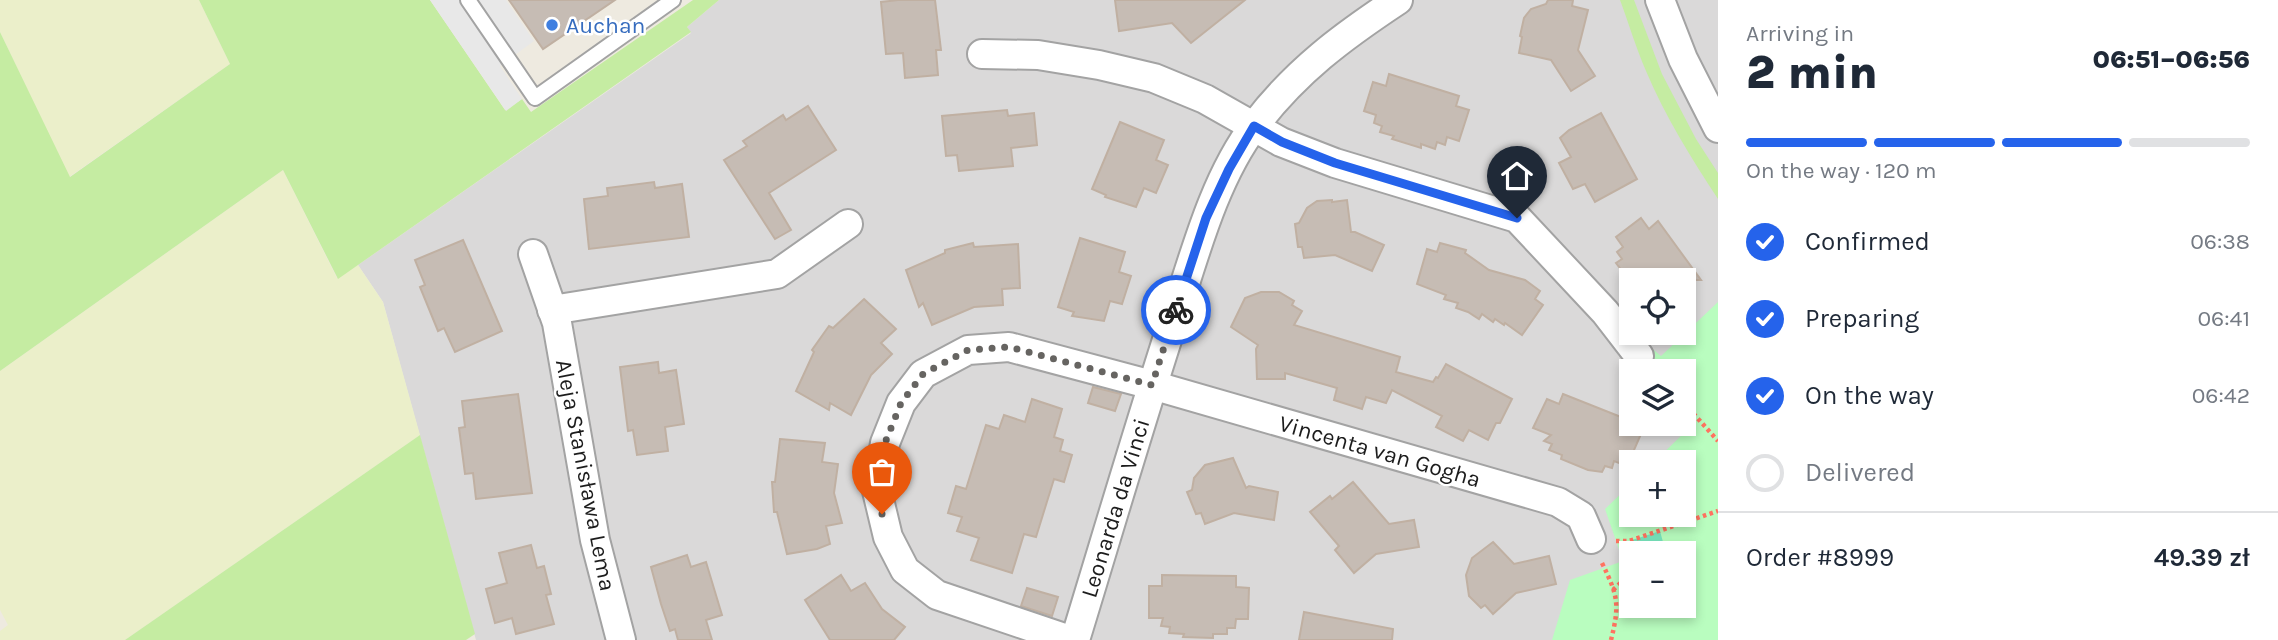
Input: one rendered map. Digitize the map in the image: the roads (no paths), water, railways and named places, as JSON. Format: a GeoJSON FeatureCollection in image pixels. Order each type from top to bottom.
{"type":"FeatureCollection","features":[{"type":"Feature","properties":{"kind":"street","name":"Leonarda da Vinci"},"geometry":{"type":"LineString","coordinates":[[1072,640],[1206,218],[1229,169],[1254,126],[1304,68],[1347,34],[1398,0]]}},
{"type":"Feature","properties":{"kind":"street"},"geometry":{"type":"LineString","coordinates":[[1660,0],[1683,59],[1718,128]]}},
{"type":"Feature","properties":{"kind":"street"},"geometry":{"type":"LineString","coordinates":[[982,54],[1038,55],[1154,78],[1205,99],[1282,142],[1335,163],[1517,218],[1605,312],[1639,356]]}},
{"type":"Feature","properties":{"kind":"street"},"geometry":{"type":"LineString","coordinates":[[552,310],[777,274],[848,224]]}},
{"type":"Feature","properties":{"kind":"street","name":"Aleja Stanisława Lema"},"geometry":{"type":"LineString","coordinates":[[533,254],[557,323],[595,540],[621,640]]}},
{"type":"Feature","properties":{"kind":"street","name":"Vincenta van Gogha"},"geometry":{"type":"LineString","coordinates":[[1072,640],[937,595],[905,570],[888,537],[877,491],[885,443],[901,403],[923,374],[968,350],[1009,347],[1152,385],[1558,502],[1581,516],[1591,539]]}},
{"type":"Feature","properties":{"kind":"lane"},"geometry":{"type":"LineString","coordinates":[[468,0],[535,98],[673,0]]}},
{"type":"Feature","properties":{"kind":"place","name":"Auchan"},"geometry":{"type":"Point","coordinates":[552,25]}}]}
